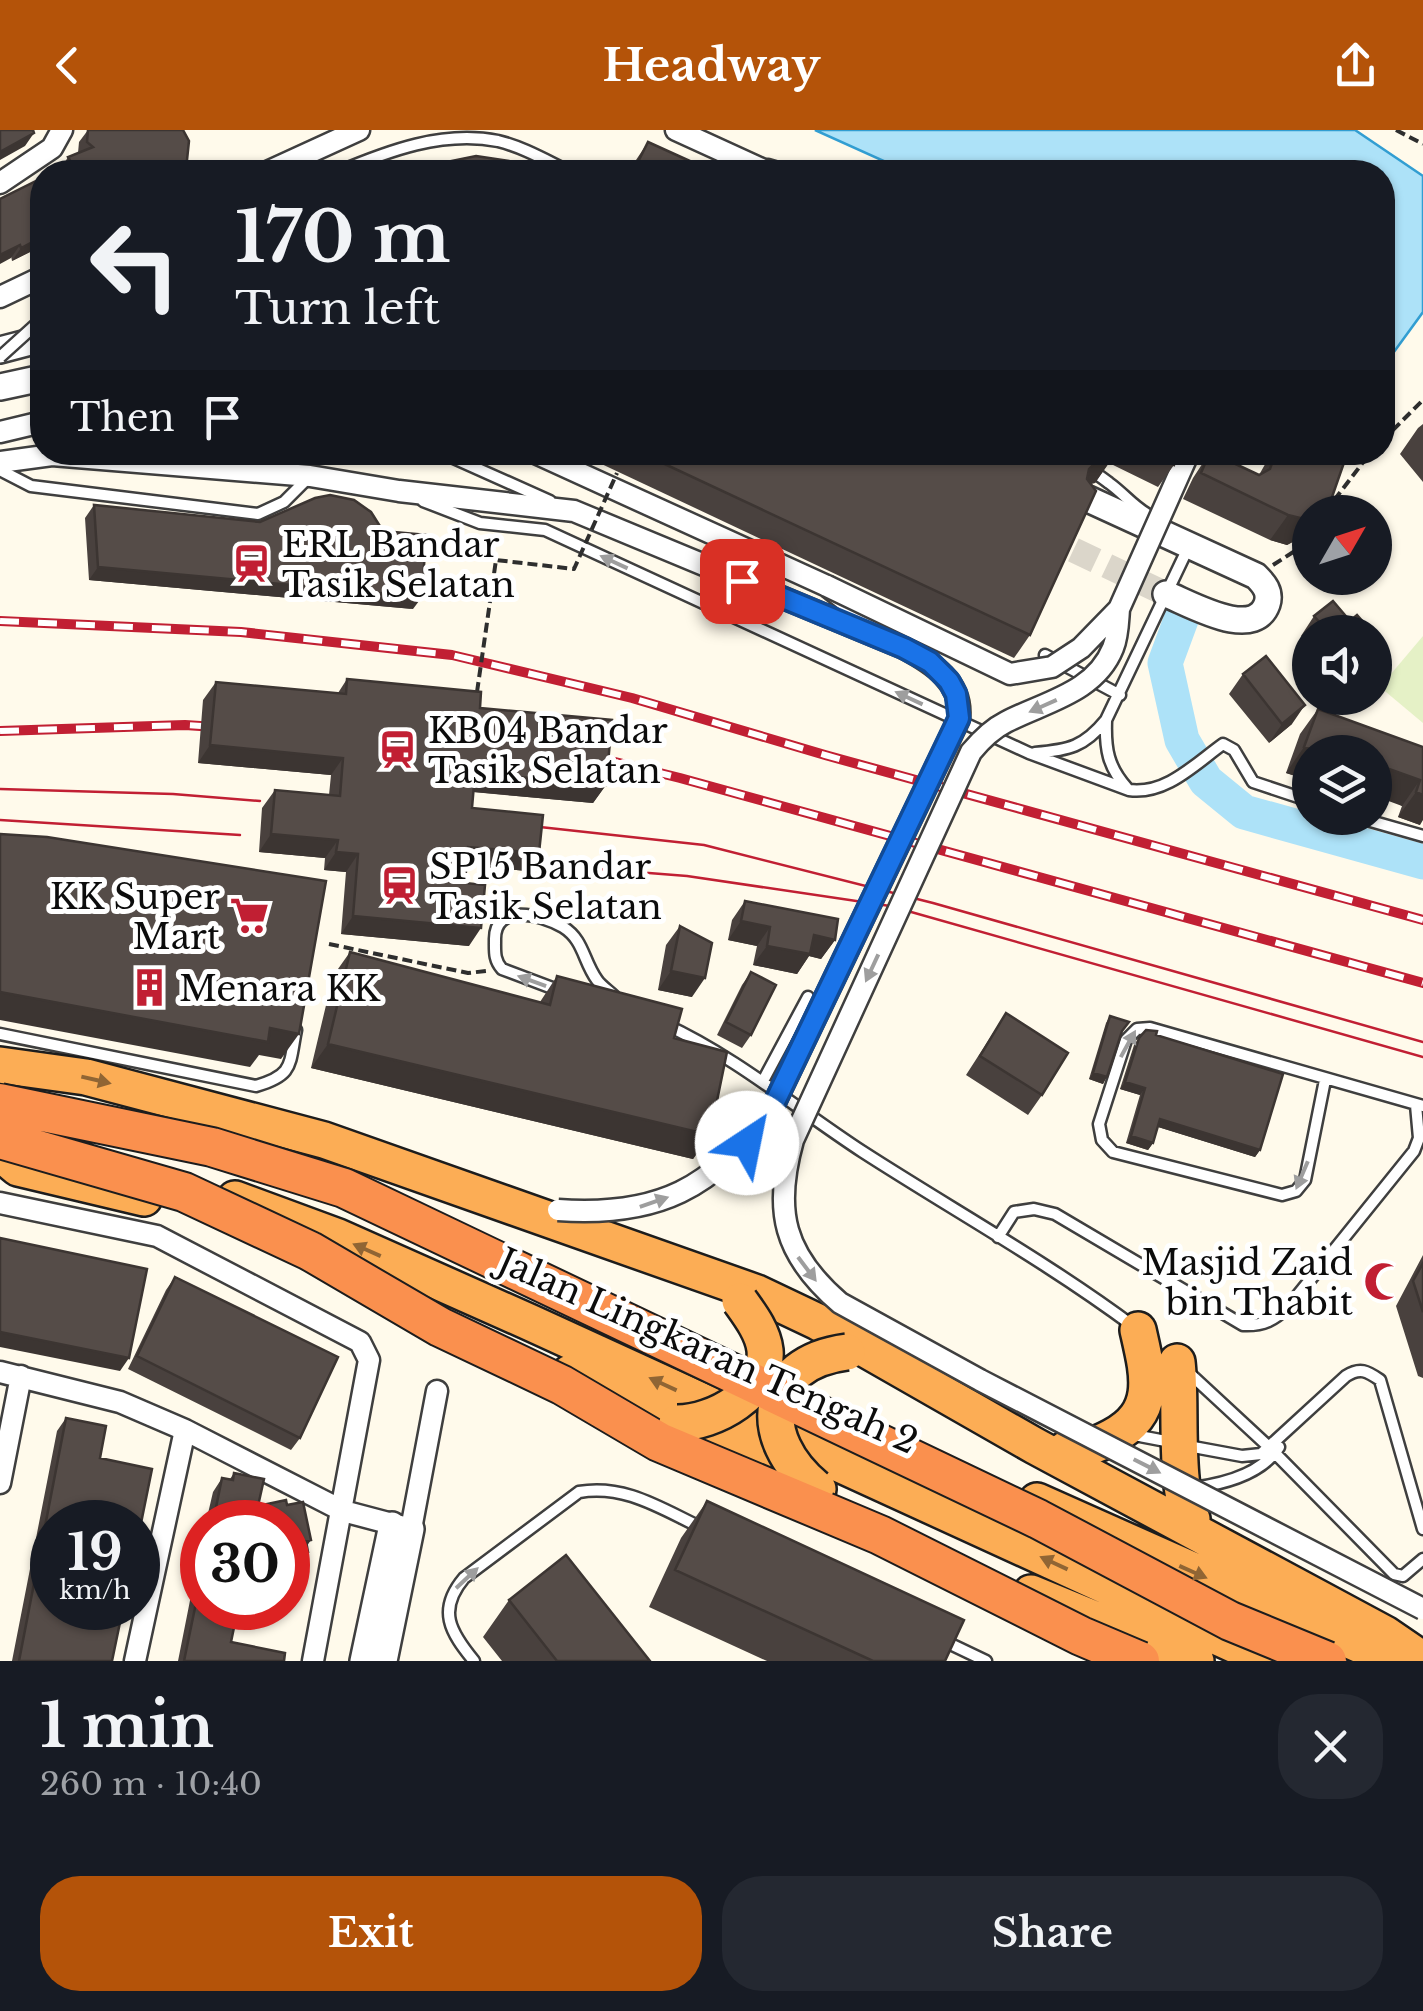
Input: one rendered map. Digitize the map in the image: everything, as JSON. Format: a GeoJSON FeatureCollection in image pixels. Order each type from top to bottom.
{"type":"FeatureCollection","features":[{"type":"Feature","properties":{"kind":"highway"},"geometry":{"type":"LineString","coordinates":[[0,1065],[252,1103],[324,1140],[730,1291],[757,1293],[818,1322],[1036,1446],[1202,1533],[1385,1634],[1423,1660]]}},
{"type":"Feature","properties":{"kind":"highway"},"geometry":{"type":"LineString","coordinates":[[0,1101],[212,1147],[344,1188],[1038,1519],[1230,1621],[1327,1661]]}},
{"type":"Feature","properties":{"kind":"highway","name":"Jalan Lingkaran Tengah 2"},"geometry":{"type":"LineString","coordinates":[[0,1101],[248,1156],[300,1171],[402,1211],[1396,1661]]}},
{"type":"Feature","properties":{"kind":"highway"},"geometry":{"type":"LineString","coordinates":[[0,1140],[184,1192],[310,1251],[440,1327],[562,1385],[660,1442],[880,1535],[1140,1661]]}},
{"type":"Feature","properties":{"kind":"highway","name":"Jalan Lingkaran Tengah 2"},"geometry":{"type":"LineString","coordinates":[[0,1140],[228,1196],[338,1238],[1270,1661]]}},
{"type":"Feature","properties":{"kind":"highway"},"geometry":{"type":"LineString","coordinates":[[0,1154],[18,1168],[223,1221],[436,1310],[1019,1588],[1196,1661]]}},
{"type":"Feature","properties":{"kind":"highway"},"geometry":{"type":"LineString","coordinates":[[677,1423],[698,1423],[725,1410],[748,1394],[756,1382],[765,1352],[755,1322],[730,1291]]}},
{"type":"Feature","properties":{"kind":"highway"},"geometry":{"type":"LineString","coordinates":[[1036,1446],[1081,1450],[1122,1432],[1138,1418],[1146,1401],[1146,1380],[1158,1346]]}},
{"type":"Feature","properties":{"kind":"highway"},"geometry":{"type":"LineString","coordinates":[[1158,1346],[1182,1444],[1181,1489],[1186,1511],[1202,1533]]}},
{"type":"Feature","properties":{"kind":"highway"},"geometry":{"type":"LineString","coordinates":[[816,1488],[798,1474],[776,1436],[782,1392],[798,1368],[820,1355],[847,1352],[896,1367]]}},
{"type":"Feature","properties":{"kind":"street"},"geometry":{"type":"LineString","coordinates":[[35,160],[52,148],[62,130]]}},
{"type":"Feature","properties":{"kind":"street"},"geometry":{"type":"LineString","coordinates":[[294,160],[359,130]]}},
{"type":"Feature","properties":{"kind":"street"},"geometry":{"type":"LineString","coordinates":[[676,130],[741,160]]}},
{"type":"Feature","properties":{"kind":"street"},"geometry":{"type":"LineString","coordinates":[[0,184],[30,163]]}},
{"type":"Feature","properties":{"kind":"street"},"geometry":{"type":"LineString","coordinates":[[0,297],[30,283]]}},
{"type":"Feature","properties":{"kind":"street"},"geometry":{"type":"LineString","coordinates":[[0,354],[30,343]]}},
{"type":"Feature","properties":{"kind":"street"},"geometry":{"type":"LineString","coordinates":[[0,387],[30,381]]}},
{"type":"Feature","properties":{"kind":"street"},"geometry":{"type":"LineString","coordinates":[[0,432],[30,424]]}},
{"type":"Feature","properties":{"kind":"street"},"geometry":{"type":"LineString","coordinates":[[0,462],[30,459]]}},
{"type":"Feature","properties":{"kind":"street"},"geometry":{"type":"LineString","coordinates":[[168,465],[310,476],[399,492],[574,511],[904,648],[930,662],[956,694],[959,718],[772,1108],[730,1159],[686,1190],[632,1210],[598,1213],[558,1210],[324,1140]]}},
{"type":"Feature","properties":{"kind":"street"},"geometry":{"type":"LineString","coordinates":[[562,465],[1010,674],[1037,672],[1070,658],[1118,609],[1183,465]]}},
{"type":"Feature","properties":{"kind":"street"},"geometry":{"type":"LineString","coordinates":[[1088,499],[1156,525],[1256,576],[1265,584],[1268,596],[1260,616],[1248,622],[1166,594]]}},
{"type":"Feature","properties":{"kind":"street"},"geometry":{"type":"LineString","coordinates":[[1129,576],[1156,525]]}},
{"type":"Feature","properties":{"kind":"street"},"geometry":{"type":"LineString","coordinates":[[827,586],[904,648]]}},
{"type":"Feature","properties":{"kind":"street"},"geometry":{"type":"LineString","coordinates":[[1118,609],[1116,637],[1102,667],[1055,702],[1006,722],[970,752],[793,1140],[785,1170],[785,1224],[801,1262],[840,1303],[980,1380],[1423,1609]]}},
{"type":"Feature","properties":{"kind":"street"},"geometry":{"type":"LineString","coordinates":[[0,1203],[157,1236],[360,1342],[369,1360],[313,1661]]}},
{"type":"Feature","properties":{"kind":"street"},"geometry":{"type":"LineString","coordinates":[[0,1483],[10,1374],[104,1396],[186,1430],[343,1511],[401,1528]]}},
{"type":"Feature","properties":{"kind":"street"},"geometry":{"type":"LineString","coordinates":[[363,1661],[437,1391]]}},
{"type":"Feature","properties":{"kind":"street"},"geometry":{"type":"LineString","coordinates":[[136,1661],[186,1430]]}},
{"type":"Feature","properties":{"kind":"street"},"geometry":{"type":"LineString","coordinates":[[384,1661],[401,1528]]}},
{"type":"Feature","properties":{"kind":"lane"},"geometry":{"type":"LineString","coordinates":[[370,160],[417,142],[469,136],[515,146],[545,160]]}},
{"type":"Feature","properties":{"kind":"lane"},"geometry":{"type":"LineString","coordinates":[[719,150],[752,160]]}},
{"type":"Feature","properties":{"kind":"lane"},"geometry":{"type":"LineString","coordinates":[[0,354],[30,329]]}},
{"type":"Feature","properties":{"kind":"lane"},"geometry":{"type":"LineString","coordinates":[[470,465],[574,511]]}},
{"type":"Feature","properties":{"kind":"lane"},"geometry":{"type":"LineString","coordinates":[[1082,465],[1109,482],[1156,525]]}},
{"type":"Feature","properties":{"kind":"lane"},"geometry":{"type":"LineString","coordinates":[[0,470],[31,486],[258,514],[284,502],[310,476]]}},
{"type":"Feature","properties":{"kind":"lane"},"geometry":{"type":"LineString","coordinates":[[399,492],[480,523],[544,530],[1029,753],[1129,790],[1146,792],[1164,786],[1223,744],[1234,750],[1253,782],[1292,795]]}},
{"type":"Feature","properties":{"kind":"lane"},"geometry":{"type":"LineString","coordinates":[[1029,753],[1062,751],[1090,740],[1106,720],[1190,544]]}},
{"type":"Feature","properties":{"kind":"lane"},"geometry":{"type":"LineString","coordinates":[[1045,655],[1120,695]]}},
{"type":"Feature","properties":{"kind":"lane"},"geometry":{"type":"LineString","coordinates":[[1106,720],[1112,772],[1129,790]]}},
{"type":"Feature","properties":{"kind":"lane"},"geometry":{"type":"LineString","coordinates":[[1392,827],[1423,836]]}},
{"type":"Feature","properties":{"kind":"lane"},"geometry":{"type":"LineString","coordinates":[[579,996],[502,970],[495,962],[495,929],[502,918],[513,913],[560,925],[578,939],[596,979],[626,1007],[594,1000]]}},
{"type":"Feature","properties":{"kind":"lane"},"geometry":{"type":"LineString","coordinates":[[762,1081],[808,997]]}},
{"type":"Feature","properties":{"kind":"lane"},"geometry":{"type":"LineString","coordinates":[[0,1034],[252,1103],[288,1068],[300,1013]]}},
{"type":"Feature","properties":{"kind":"lane"},"geometry":{"type":"LineString","coordinates":[[659,1022],[697,1040],[860,1150],[1079,1286],[1158,1346],[1272,1450],[1394,1574],[1403,1576],[1423,1559]]}},
{"type":"Feature","properties":{"kind":"lane"},"geometry":{"type":"LineString","coordinates":[[998,1236],[1014,1212],[1034,1209],[1055,1214],[1243,1325],[1259,1326],[1274,1320],[1414,1152],[1419,1138],[1420,1105],[1150,1028],[1137,1028],[1126,1040],[1099,1124],[1102,1140],[1113,1152],[1282,1195],[1296,1190],[1304,1180],[1325,1080]]}},
{"type":"Feature","properties":{"kind":"lane"},"geometry":{"type":"LineString","coordinates":[[1181,1489],[1206,1486],[1266,1465],[1272,1450],[1286,1434],[1356,1370],[1368,1371],[1380,1380],[1423,1529]]}},
{"type":"Feature","properties":{"kind":"lane"},"geometry":{"type":"LineString","coordinates":[[1122,1432],[1242,1456],[1272,1450]]}},
{"type":"Feature","properties":{"kind":"lane"},"geometry":{"type":"LineString","coordinates":[[474,1661],[450,1623],[452,1593],[464,1578],[578,1492],[601,1488],[625,1492],[716,1534]]}},
{"type":"Feature","properties":{"kind":"lane"},"geometry":{"type":"LineString","coordinates":[[932,1636],[986,1661]]}},
{"type":"Feature","properties":{"kind":"path"},"geometry":{"type":"LineString","coordinates":[[1396,130],[1423,144]]}},
{"type":"Feature","properties":{"kind":"path"},"geometry":{"type":"LineString","coordinates":[[1395,428],[1423,400]]}},
{"type":"Feature","properties":{"kind":"path"},"geometry":{"type":"LineString","coordinates":[[1337,495],[1361,465]]}},
{"type":"Feature","properties":{"kind":"path"},"geometry":{"type":"LineString","coordinates":[[476,704],[496,560],[574,569],[617,473]]}},
{"type":"Feature","properties":{"kind":"path"},"geometry":{"type":"LineString","coordinates":[[1256,576],[1292,553]]}},
{"type":"Feature","properties":{"kind":"path"},"geometry":{"type":"LineString","coordinates":[[415,583],[490,597]]}},
{"type":"Feature","properties":{"kind":"path"},"geometry":{"type":"LineString","coordinates":[[329,944],[468,973]]}},
{"type":"Feature","properties":{"kind":"green space"},"geometry":{"type":"Polygon","coordinates":[[[1423,636],[1423,723],[1392,697],[1392,673],[1423,636]]]}},
{"type":"Feature","properties":{"kind":"water"},"geometry":{"type":"Polygon","coordinates":[[[815,130],[1355,130],[1423,176],[1423,312],[1395,350],[1395,160],[881,160],[815,130]]]}},
{"type":"Feature","properties":{"kind":"building"},"geometry":{"type":"Polygon","coordinates":[[[0,130],[33,130],[34,133],[0,152],[0,130]]]}},
{"type":"Feature","properties":{"kind":"building"},"geometry":{"type":"Polygon","coordinates":[[[88,130],[183,130],[189,141],[187,160],[70,160],[68,157],[93,147],[87,142],[88,130]]]}},
{"type":"Feature","properties":{"kind":"building"},"geometry":{"type":"Polygon","coordinates":[[[648,142],[688,160],[639,160],[648,142]]]}},
{"type":"Feature","properties":{"kind":"building"},"geometry":{"type":"Polygon","coordinates":[[[476,156],[502,160],[457,160],[476,156]]]}},
{"type":"Feature","properties":{"kind":"building"},"geometry":{"type":"Polygon","coordinates":[[[30,184],[30,243],[0,255],[0,199],[30,184]]]}},
{"type":"Feature","properties":{"kind":"building"},"geometry":{"type":"Polygon","coordinates":[[[667,465],[1093,465],[1087,479],[1096,491],[1030,635],[667,465]]]}},
{"type":"Feature","properties":{"kind":"building"},"geometry":{"type":"Polygon","coordinates":[[[1204,465],[1238,465],[1259,475],[1271,465],[1343,465],[1333,495],[1292,495],[1292,516],[1201,473],[1204,465]]]}},
{"type":"Feature","properties":{"kind":"building","name":"ERL Bandar Tasik Selatan"},"geometry":{"type":"Polygon","coordinates":[[[330,495],[354,500],[371,512],[383,531],[426,535],[422,597],[98,567],[94,505],[260,522],[330,495]]]}},
{"type":"Feature","properties":{"kind":"building"},"geometry":{"type":"Polygon","coordinates":[[[1333,601],[1345,615],[1315,615],[1333,601]]]}},
{"type":"Feature","properties":{"kind":"building"},"geometry":{"type":"Polygon","coordinates":[[[1266,656],[1292,689],[1293,715],[1282,724],[1243,674],[1266,656]]]}},
{"type":"Feature","properties":{"kind":"building"},"geometry":{"type":"Polygon","coordinates":[[[347,679],[481,692],[480,708],[612,720],[606,785],[475,773],[472,808],[543,815],[539,853],[468,847],[465,883],[485,885],[481,928],[353,916],[358,854],[336,852],[338,840],[271,834],[275,790],[340,796],[343,758],[210,745],[216,682],[346,694],[347,679]]]}},
{"type":"Feature","properties":{"kind":"building"},"geometry":{"type":"Polygon","coordinates":[[[1316,715],[1335,715],[1390,735],[1308,735],[1316,715]]]}},
{"type":"Feature","properties":{"kind":"building"},"geometry":{"type":"Polygon","coordinates":[[[1392,736],[1423,747],[1423,795],[1416,792],[1420,780],[1392,770],[1392,736]]]}},
{"type":"Feature","properties":{"kind":"building","name":"Menara KK"},"geometry":{"type":"Polygon","coordinates":[[[0,834],[47,837],[326,881],[299,1034],[270,1028],[268,1042],[0,992],[0,834]]]}},
{"type":"Feature","properties":{"kind":"building"},"geometry":{"type":"Polygon","coordinates":[[[745,901],[838,919],[835,940],[814,935],[810,954],[767,946],[770,927],[741,921],[745,901]]]}},
{"type":"Feature","properties":{"kind":"building"},"geometry":{"type":"Polygon","coordinates":[[[680,926],[712,943],[705,978],[671,971],[680,926]]]}},
{"type":"Feature","properties":{"kind":"building"},"geometry":{"type":"Polygon","coordinates":[[[350,952],[550,1005],[557,976],[682,1009],[674,1038],[727,1052],[710,1135],[328,1044],[350,952]]]}},
{"type":"Feature","properties":{"kind":"building"},"geometry":{"type":"Polygon","coordinates":[[[751,972],[776,985],[751,1035],[726,1022],[751,972]]]}},
{"type":"Feature","properties":{"kind":"building"},"geometry":{"type":"Polygon","coordinates":[[[1006,1013],[1068,1053],[1042,1095],[980,1056],[1006,1013]]]}},
{"type":"Feature","properties":{"kind":"building"},"geometry":{"type":"Polygon","coordinates":[[[1110,1016],[1129,1022],[1122,1031],[1107,1077],[1093,1073],[1110,1016]]]}},
{"type":"Feature","properties":{"kind":"building"},"geometry":{"type":"Polygon","coordinates":[[[1146,1030],[1283,1074],[1260,1150],[1160,1119],[1153,1143],[1131,1136],[1145,1088],[1125,1082],[1139,1038],[1146,1030]]]}},
{"type":"Feature","properties":{"kind":"building"},"geometry":{"type":"Polygon","coordinates":[[[0,1238],[147,1269],[129,1358],[0,1332],[0,1238]]]}},
{"type":"Feature","properties":{"kind":"building"},"geometry":{"type":"Polygon","coordinates":[[[1423,1263],[1423,1312],[1413,1281],[1423,1263]]]}},
{"type":"Feature","properties":{"kind":"building"},"geometry":{"type":"Polygon","coordinates":[[[175,1277],[338,1357],[300,1438],[137,1356],[175,1277]]]}},
{"type":"Feature","properties":{"kind":"building"},"geometry":{"type":"Polygon","coordinates":[[[66,1418],[106,1426],[100,1458],[152,1469],[146,1500],[50,1500],[66,1418]]]}},
{"type":"Feature","properties":{"kind":"building"},"geometry":{"type":"Polygon","coordinates":[[[234,1473],[264,1479],[259,1500],[218,1500],[222,1478],[233,1480],[234,1473]]]}},
{"type":"Feature","properties":{"kind":"building"},"geometry":{"type":"Polygon","coordinates":[[[707,1501],[964,1620],[945,1661],[873,1661],[675,1570],[707,1501]]]}},
{"type":"Feature","properties":{"kind":"building"},"geometry":{"type":"Polygon","coordinates":[[[566,1555],[650,1661],[557,1661],[509,1600],[566,1555]]]}},
{"type":"Feature","properties":{"kind":"building"},"geometry":{"type":"Polygon","coordinates":[[[30,1604],[30,1630],[118,1630],[112,1661],[19,1661],[30,1604]]]}},
{"type":"Feature","properties":{"kind":"building"},"geometry":{"type":"Polygon","coordinates":[[[190,1630],[233,1630],[231,1642],[285,1653],[284,1661],[184,1661],[190,1630]]]}},
{"type":"Feature","properties":{"kind":"waterway"},"geometry":{"type":"LineString","coordinates":[[1182,617],[1165,663],[1182,740],[1206,781],[1244,812],[1423,862]]}},
{"type":"Feature","properties":{"kind":"tunnel"},"geometry":{"type":"LineString","coordinates":[[1040,534],[1166,594]]}},
{"type":"Feature","properties":{"kind":"tram line"},"geometry":{"type":"LineString","coordinates":[[0,789],[260,801]]}},
{"type":"Feature","properties":{"kind":"tram line"},"geometry":{"type":"LineString","coordinates":[[0,820],[240,835]]}},
{"type":"Feature","properties":{"kind":"tram line"},"geometry":{"type":"LineString","coordinates":[[540,827],[704,845],[933,903],[1423,1042]]}},
{"type":"Feature","properties":{"kind":"tram line"},"geometry":{"type":"LineString","coordinates":[[547,865],[687,876],[890,906],[1423,1057]]}},
{"type":"Feature","properties":{"kind":"railway"},"geometry":{"type":"LineString","coordinates":[[0,621],[241,632],[452,655],[632,698],[1423,920]]}},
{"type":"Feature","properties":{"kind":"railway"},"geometry":{"type":"LineString","coordinates":[[0,731],[185,725],[230,728]]}},
{"type":"Feature","properties":{"kind":"railway"},"geometry":{"type":"LineString","coordinates":[[578,757],[680,778],[1423,983]]}},
{"type":"Feature","properties":{"kind":"place","name":"ERL Bandar Tasik Selatan"},"geometry":{"type":"Point","coordinates":[252,564]}},
{"type":"Feature","properties":{"kind":"place","name":"KB04 Bandar Tasik Selatan"},"geometry":{"type":"Point","coordinates":[398,750]}},
{"type":"Feature","properties":{"kind":"place","name":"SP15 Bandar Tasik Selatan"},"geometry":{"type":"Point","coordinates":[399,886]}},
{"type":"Feature","properties":{"kind":"place","name":"KK Super Mart"},"geometry":{"type":"Point","coordinates":[250,916]}},
{"type":"Feature","properties":{"kind":"place","name":"Menara KK"},"geometry":{"type":"Point","coordinates":[149,988]}},
{"type":"Feature","properties":{"kind":"place","name":"Masjid Zaid bin Thabit"},"geometry":{"type":"Point","coordinates":[1383,1282]}},
{"type":"Feature","properties":{"kind":"route"},"geometry":{"type":"LineString","coordinates":[[742,581],[930,662],[949,681],[960,709],[772,1108],[747,1143]]}}]}
